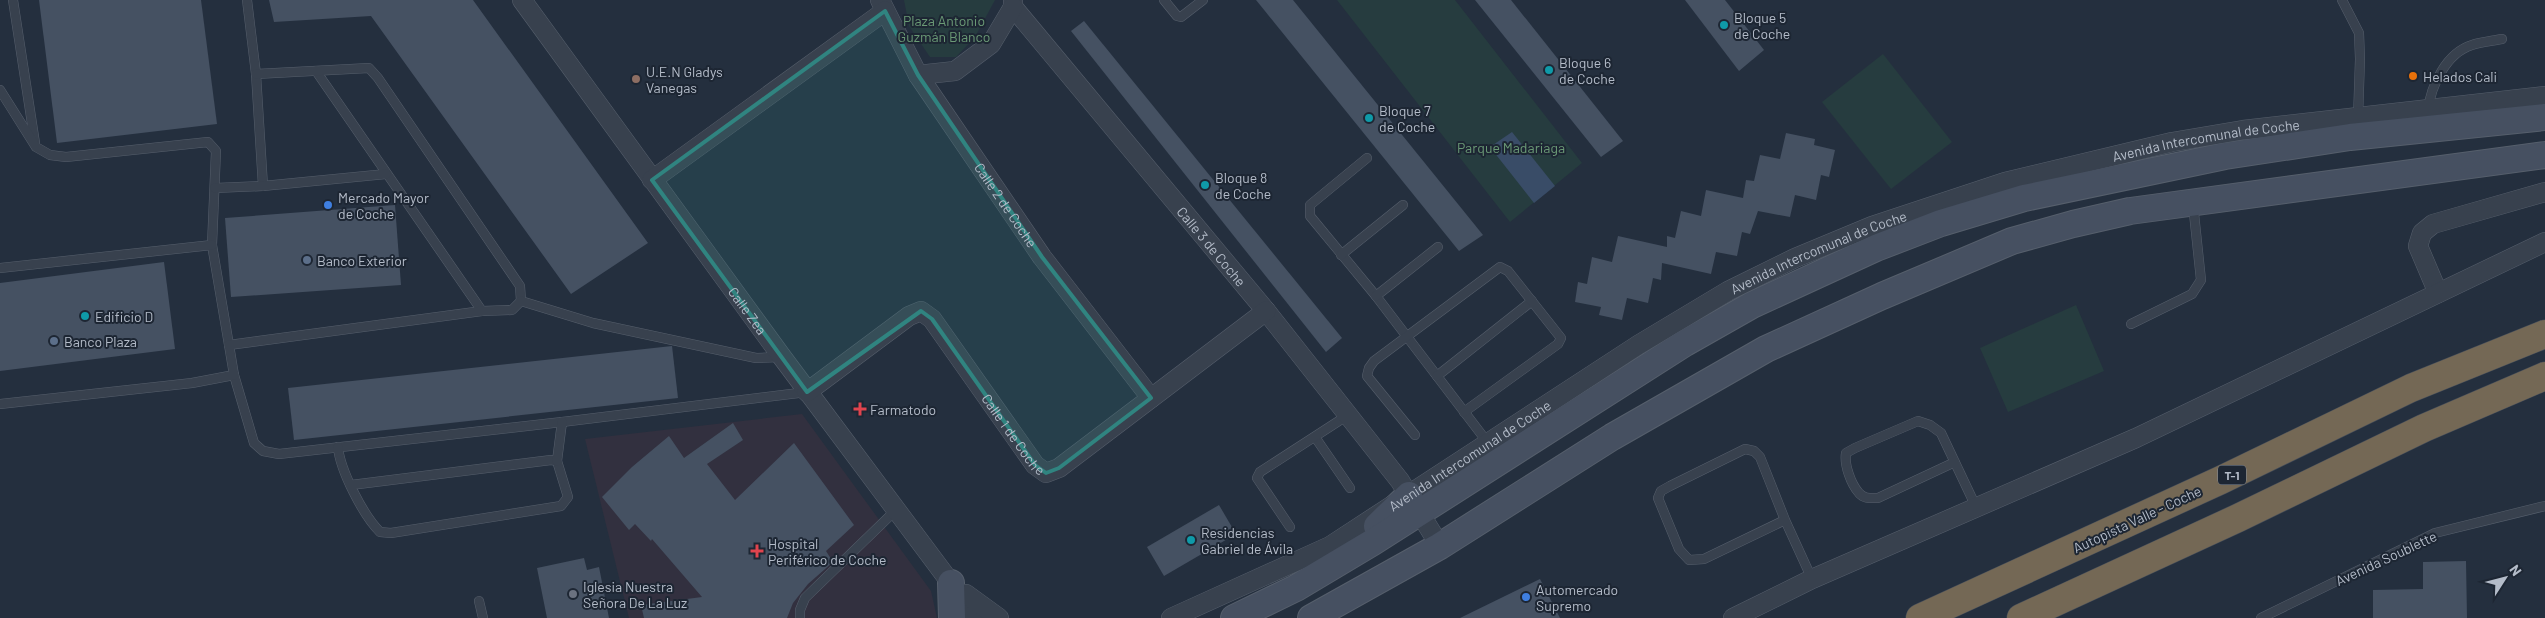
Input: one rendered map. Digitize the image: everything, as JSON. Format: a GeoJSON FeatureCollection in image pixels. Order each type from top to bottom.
{"type":"FeatureCollection","features":[{"type":"Feature","properties":{"kind":"highway","name":"Autopista Valle - Coche"},"geometry":{"type":"LineString","coordinates":[[1920,618],[2221,480],[2411,388],[2545,334]]}},
{"type":"Feature","properties":{"kind":"highway"},"geometry":{"type":"LineString","coordinates":[[2021,618],[2238,518],[2424,428],[2545,376]]}},
{"type":"Feature","properties":{"kind":"main road","name":"Avenida Intercomunal de Coche"},"geometry":{"type":"LineString","coordinates":[[1234,618],[1296,588],[1335,553],[1414,504],[1752,305],[1876,248],[1941,223],[2024,198],[2225,156],[2350,137],[2545,117]]}},
{"type":"Feature","properties":{"kind":"main road"},"geometry":{"type":"LineString","coordinates":[[1311,618],[1440,546],[1612,437],[1775,345],[2012,241],[2130,211],[2192,201],[2545,155]]}},
{"type":"Feature","properties":{"kind":"main road"},"geometry":{"type":"LineString","coordinates":[[1335,553],[1414,504]]}},
{"type":"Feature","properties":{"kind":"main road"},"geometry":{"type":"LineString","coordinates":[[951,584],[952,618]]}},
{"type":"Feature","properties":{"kind":"street","name":"Calle Zea"},"geometry":{"type":"LineString","coordinates":[[522,0],[807,392],[977,618]]}},
{"type":"Feature","properties":{"kind":"street"},"geometry":{"type":"LineString","coordinates":[[918,75],[955,71],[991,44],[1013,3]]}},
{"type":"Feature","properties":{"kind":"street","name":"Calle 3 de Coche"},"geometry":{"type":"LineString","coordinates":[[1013,3],[1266,311],[1348,415],[1414,504],[1440,546]]}},
{"type":"Feature","properties":{"kind":"street"},"geometry":{"type":"LineString","coordinates":[[652,180],[882,6]]}},
{"type":"Feature","properties":{"kind":"street","name":"Calle 2 de Coche"},"geometry":{"type":"LineString","coordinates":[[882,6],[918,75],[1042,257],[1151,398]]}},
{"type":"Feature","properties":{"kind":"street","name":"Avenida Intercomunal de Coche"},"geometry":{"type":"LineString","coordinates":[[1414,504],[1488,443],[1638,345],[1728,291],[1795,258],[1872,226],[2005,182],[2162,144],[2243,130],[2358,119],[2545,96]]}},
{"type":"Feature","properties":{"kind":"street"},"geometry":{"type":"LineString","coordinates":[[2438,293],[2418,246],[2422,233],[2433,224],[2545,192]]}},
{"type":"Feature","properties":{"kind":"street"},"geometry":{"type":"LineString","coordinates":[[1733,618],[1812,579],[1977,509],[2136,438],[2545,242]]}},
{"type":"Feature","properties":{"kind":"street","name":"Calle 1 de Coche"},"geometry":{"type":"LineString","coordinates":[[807,392],[909,316],[921,311],[932,319],[1035,465],[1046,473],[1059,468],[1266,311]]}},
{"type":"Feature","properties":{"kind":"street","name":"Avenida Intercomunal de Coche"},"geometry":{"type":"LineString","coordinates":[[1172,618],[1335,553]]}},
{"type":"Feature","properties":{"kind":"street"},"geometry":{"type":"LineString","coordinates":[[951,584],[1000,618]]}},
{"type":"Feature","properties":{"kind":"lane"},"geometry":{"type":"LineString","coordinates":[[13,0],[36,146]]}},
{"type":"Feature","properties":{"kind":"lane"},"geometry":{"type":"LineString","coordinates":[[247,0],[256,74],[263,186]]}},
{"type":"Feature","properties":{"kind":"lane"},"geometry":{"type":"LineString","coordinates":[[1164,0],[1181,17],[1203,0]]}},
{"type":"Feature","properties":{"kind":"lane"},"geometry":{"type":"LineString","coordinates":[[2342,0],[2359,33],[2358,119]]}},
{"type":"Feature","properties":{"kind":"lane"},"geometry":{"type":"LineString","coordinates":[[2428,110],[2437,77],[2449,61],[2470,45],[2502,39]]}},
{"type":"Feature","properties":{"kind":"lane"},"geometry":{"type":"LineString","coordinates":[[229,345],[482,311],[512,310],[521,301],[520,286],[378,78],[369,68],[256,74]]}},
{"type":"Feature","properties":{"kind":"lane"},"geometry":{"type":"LineString","coordinates":[[316,71],[482,311]]}},
{"type":"Feature","properties":{"kind":"lane"},"geometry":{"type":"LineString","coordinates":[[0,90],[36,146],[50,154],[66,156],[208,142],[216,151],[212,245],[234,375],[254,443],[263,451],[279,454],[807,392]]}},
{"type":"Feature","properties":{"kind":"lane"},"geometry":{"type":"LineString","coordinates":[[1367,158],[1310,205],[1310,216],[1376,296],[1488,443]]}},
{"type":"Feature","properties":{"kind":"lane"},"geometry":{"type":"LineString","coordinates":[[215,188],[263,186],[386,174]]}},
{"type":"Feature","properties":{"kind":"lane"},"geometry":{"type":"LineString","coordinates":[[2130,324],[2192,294],[2198,287],[2201,280],[2192,201]]}},
{"type":"Feature","properties":{"kind":"lane"},"geometry":{"type":"LineString","coordinates":[[1341,255],[1403,205]]}},
{"type":"Feature","properties":{"kind":"lane"},"geometry":{"type":"LineString","coordinates":[[0,268],[212,245]]}},
{"type":"Feature","properties":{"kind":"lane"},"geometry":{"type":"LineString","coordinates":[[1376,296],[1438,247]]}},
{"type":"Feature","properties":{"kind":"lane"},"geometry":{"type":"LineString","coordinates":[[1415,435],[1367,376],[1368,368],[1374,361],[1500,268],[1508,271],[1559,333],[1561,338],[1558,344],[1464,412]]}},
{"type":"Feature","properties":{"kind":"lane"},"geometry":{"type":"LineString","coordinates":[[521,301],[593,323],[756,358],[782,357]]}},
{"type":"Feature","properties":{"kind":"lane"},"geometry":{"type":"LineString","coordinates":[[1437,376],[1532,301]]}},
{"type":"Feature","properties":{"kind":"lane"},"geometry":{"type":"LineString","coordinates":[[0,404],[192,383],[234,375]]}},
{"type":"Feature","properties":{"kind":"lane"},"geometry":{"type":"LineString","coordinates":[[1290,527],[1257,478],[1260,472],[1348,415]]}},
{"type":"Feature","properties":{"kind":"lane"},"geometry":{"type":"LineString","coordinates":[[1955,462],[1878,498],[1867,498],[1859,494],[1844,462],[1846,453],[1918,421],[1930,425],[1941,433],[1955,462],[1977,509]]}},
{"type":"Feature","properties":{"kind":"lane"},"geometry":{"type":"LineString","coordinates":[[338,447],[339,460],[374,526],[380,532],[391,533],[561,506],[568,497],[557,461],[562,422]]}},
{"type":"Feature","properties":{"kind":"lane"},"geometry":{"type":"LineString","coordinates":[[1316,437],[1350,488]]}},
{"type":"Feature","properties":{"kind":"lane"},"geometry":{"type":"LineString","coordinates":[[1784,520],[1704,559],[1690,560],[1679,549],[1658,498],[1661,491],[1745,449],[1754,451],[1760,457],[1784,520],[1812,579]]}},
{"type":"Feature","properties":{"kind":"lane"},"geometry":{"type":"LineString","coordinates":[[351,485],[551,460],[557,461]]}},
{"type":"Feature","properties":{"kind":"lane","name":"Avenida Soublette"},"geometry":{"type":"LineString","coordinates":[[2261,618],[2435,533],[2545,506]]}},
{"type":"Feature","properties":{"kind":"lane"},"geometry":{"type":"LineString","coordinates":[[800,618],[800,610],[805,598],[896,510]]}},
{"type":"Feature","properties":{"kind":"lane"},"geometry":{"type":"LineString","coordinates":[[479,601],[483,618]]}},
{"type":"Feature","properties":{"kind":"highlighted area"},"geometry":{"type":"Polygon","coordinates":[[[885,11],[918,75],[1042,257],[1151,398],[1059,468],[1046,473],[1035,465],[932,319],[921,311],[807,392],[652,180],[885,11]]]}},
{"type":"Feature","properties":{"kind":"shaded area","name":"Hospital Periférico de Coche"},"geometry":{"type":"Polygon","coordinates":[[[802,414],[931,591],[937,618],[629,618],[585,439],[802,414]]]}},
{"type":"Feature","properties":{"kind":"green space","name":"Plaza Antonio Guzmán Blanco"},"geometry":{"type":"Polygon","coordinates":[[[904,0],[995,0],[975,37],[956,57],[930,57],[909,26],[904,0]]]}},
{"type":"Feature","properties":{"kind":"green space","name":"Parque Madariaga"},"geometry":{"type":"Polygon","coordinates":[[[1337,0],[1455,0],[1582,163],[1510,222],[1337,0]]]}},
{"type":"Feature","properties":{"kind":"green space"},"geometry":{"type":"Polygon","coordinates":[[[1883,54],[1952,142],[1891,189],[1822,102],[1883,54]]]}},
{"type":"Feature","properties":{"kind":"green space"},"geometry":{"type":"Polygon","coordinates":[[[2076,305],[2104,371],[2008,412],[1980,348],[2076,305]]]}},
{"type":"Feature","properties":{"kind":"water"},"geometry":{"type":"Polygon","coordinates":[[[1512,132],[1555,186],[1534,203],[1490,147],[1512,132]]]}},
{"type":"Feature","properties":{"kind":"building"},"geometry":{"type":"Polygon","coordinates":[[[39,0],[201,0],[217,124],[57,143],[39,0]]]}},
{"type":"Feature","properties":{"kind":"building"},"geometry":{"type":"Polygon","coordinates":[[[269,0],[473,0],[648,243],[571,294],[371,16],[274,22],[269,0]]]}},
{"type":"Feature","properties":{"kind":"building","name":"Bloque 7 de Coche"},"geometry":{"type":"Polygon","coordinates":[[[1256,0],[1293,0],[1483,235],[1459,251],[1256,0]]]}},
{"type":"Feature","properties":{"kind":"building","name":"Bloque 6 de Coche"},"geometry":{"type":"Polygon","coordinates":[[[1475,0],[1511,0],[1623,141],[1601,157],[1475,0]]]}},
{"type":"Feature","properties":{"kind":"building","name":"Bloque 5 de Coche"},"geometry":{"type":"Polygon","coordinates":[[[1685,0],[1725,0],[1764,50],[1739,71],[1685,0]]]}},
{"type":"Feature","properties":{"kind":"building","name":"Bloque 8 de Coche"},"geometry":{"type":"Polygon","coordinates":[[[1084,21],[1342,338],[1326,352],[1071,31],[1084,21]]]}},
{"type":"Feature","properties":{"kind":"building"},"geometry":{"type":"Polygon","coordinates":[[[1786,133],[1815,139],[1814,145],[1835,150],[1829,177],[1821,175],[1816,200],[1795,195],[1790,217],[1758,211],[1750,234],[1742,232],[1737,256],[1716,252],[1711,274],[1662,263],[1661,280],[1653,278],[1648,303],[1627,298],[1622,320],[1599,315],[1601,307],[1575,302],[1578,282],[1587,284],[1592,257],[1612,262],[1618,236],[1667,247],[1667,236],[1675,238],[1681,211],[1701,216],[1706,190],[1743,198],[1746,180],[1754,181],[1760,155],[1780,159],[1786,133]]]}},
{"type":"Feature","properties":{"kind":"building"},"geometry":{"type":"Polygon","coordinates":[[[395,205],[401,285],[231,297],[225,218],[395,205]]]}},
{"type":"Feature","properties":{"kind":"building","name":"Edificio D"},"geometry":{"type":"Polygon","coordinates":[[[164,262],[175,349],[0,371],[0,283],[164,262]]]}},
{"type":"Feature","properties":{"kind":"building"},"geometry":{"type":"Polygon","coordinates":[[[672,346],[678,398],[294,440],[288,388],[672,346]]]}},
{"type":"Feature","properties":{"kind":"building"},"geometry":{"type":"Polygon","coordinates":[[[733,423],[743,440],[707,464],[735,500],[794,443],[854,525],[826,551],[833,562],[808,584],[793,603],[787,618],[644,618],[641,605],[702,597],[652,539],[651,541],[635,524],[629,530],[602,497],[632,467],[669,436],[684,458],[733,423]]]}},
{"type":"Feature","properties":{"kind":"building","name":"Residencias Gabriel de Ávila"},"geometry":{"type":"Polygon","coordinates":[[[1219,505],[1236,534],[1164,576],[1147,547],[1219,505]]]}},
{"type":"Feature","properties":{"kind":"building","name":"Iglesia Nuestra Señora De La Luz"},"geometry":{"type":"Polygon","coordinates":[[[584,558],[587,570],[599,567],[609,618],[547,618],[537,568],[584,558]]]}},
{"type":"Feature","properties":{"kind":"building"},"geometry":{"type":"Polygon","coordinates":[[[2466,561],[2467,618],[2373,618],[2373,590],[2423,589],[2423,562],[2466,561]]]}},
{"type":"Feature","properties":{"kind":"building","name":"Automercado Supremo"},"geometry":{"type":"Polygon","coordinates":[[[1540,579],[1560,618],[1460,618],[1540,579]]]}},
{"type":"Feature","properties":{"kind":"place","name":"Bloque 5 de Coche"},"geometry":{"type":"Point","coordinates":[1724,25]}},
{"type":"Feature","properties":{"kind":"place","name":"Bloque 6 de Coche"},"geometry":{"type":"Point","coordinates":[1549,70]}},
{"type":"Feature","properties":{"kind":"place","name":"Helados Cali"},"geometry":{"type":"Point","coordinates":[2413,76]}},
{"type":"Feature","properties":{"kind":"place","name":"U.E.N Gladys Vanegas"},"geometry":{"type":"Point","coordinates":[636,79]}},
{"type":"Feature","properties":{"kind":"place","name":"Bloque 7 de Coche"},"geometry":{"type":"Point","coordinates":[1369,118]}},
{"type":"Feature","properties":{"kind":"place","name":"Bloque 8 de Coche"},"geometry":{"type":"Point","coordinates":[1205,185]}},
{"type":"Feature","properties":{"kind":"place","name":"Mercado Mayor de Coche"},"geometry":{"type":"Point","coordinates":[328,205]}},
{"type":"Feature","properties":{"kind":"place","name":"Banco Exterior"},"geometry":{"type":"Point","coordinates":[307,260]}},
{"type":"Feature","properties":{"kind":"place","name":"Edificio D"},"geometry":{"type":"Point","coordinates":[85,316]}},
{"type":"Feature","properties":{"kind":"place","name":"Banco Plaza"},"geometry":{"type":"Point","coordinates":[54,341]}},
{"type":"Feature","properties":{"kind":"place","name":"Farmatodo"},"geometry":{"type":"Point","coordinates":[860,409]}},
{"type":"Feature","properties":{"kind":"place","name":"Residencias Gabriel de Ávila"},"geometry":{"type":"Point","coordinates":[1191,540]}},
{"type":"Feature","properties":{"kind":"place","name":"Hospital Periférico de Coche"},"geometry":{"type":"Point","coordinates":[757,551]}},
{"type":"Feature","properties":{"kind":"place","name":"Iglesia Nuestra Señora De La Luz"},"geometry":{"type":"Point","coordinates":[573,594]}},
{"type":"Feature","properties":{"kind":"place","name":"Automercado Supremo"},"geometry":{"type":"Point","coordinates":[1526,597]}}]}
